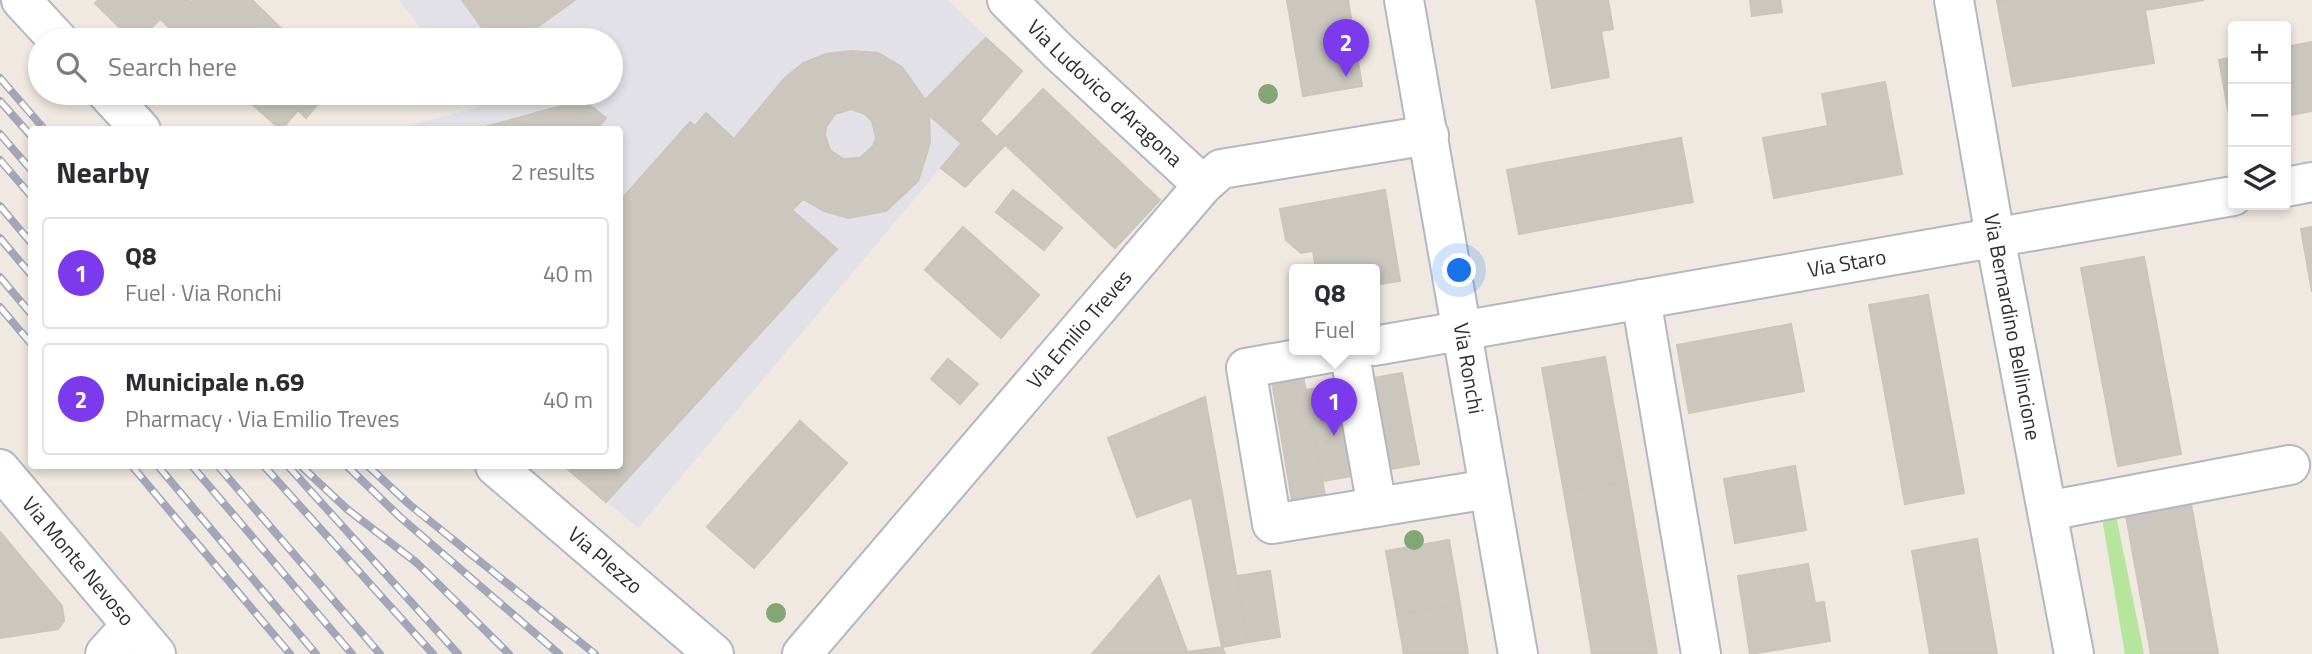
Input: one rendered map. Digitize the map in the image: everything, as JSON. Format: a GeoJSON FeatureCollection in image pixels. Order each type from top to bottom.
{"type":"FeatureCollection","features":[{"type":"Feature","properties":{"kind":"street"},"geometry":{"type":"LineString","coordinates":[[21,0],[47,28]]}},
{"type":"Feature","properties":{"kind":"street","name":"Via Ludovico d'Aragona"},"geometry":{"type":"LineString","coordinates":[[1007,0],[1203,185]]}},
{"type":"Feature","properties":{"kind":"street","name":"Via Ronchi"},"geometry":{"type":"LineString","coordinates":[[1404,0],[1518,654]]}},
{"type":"Feature","properties":{"kind":"street","name":"Via Bernardino Bellincione"},"geometry":{"type":"LineString","coordinates":[[1954,0],[1995,237],[2074,654]]}},
{"type":"Feature","properties":{"kind":"street"},"geometry":{"type":"LineString","coordinates":[[118,105],[137,126]]}},
{"type":"Feature","properties":{"kind":"street","name":"Via Emilio Treves"},"geometry":{"type":"LineString","coordinates":[[802,654],[1203,185],[1221,169],[1429,135]]}},
{"type":"Feature","properties":{"kind":"street"},"geometry":{"type":"LineString","coordinates":[[2291,186],[2312,182]]}},
{"type":"Feature","properties":{"kind":"street","name":"Via Staro"},"geometry":{"type":"LineString","coordinates":[[1380,345],[2228,197]]}},
{"type":"Feature","properties":{"kind":"street"},"geometry":{"type":"LineString","coordinates":[[1641,299],[1701,654]]}},
{"type":"Feature","properties":{"kind":"street"},"geometry":{"type":"LineString","coordinates":[[1320,355],[1246,368],[1272,524],[1489,489]]}},
{"type":"Feature","properties":{"kind":"street"},"geometry":{"type":"LineString","coordinates":[[1349,355],[1377,507]]}},
{"type":"Feature","properties":{"kind":"street"},"geometry":{"type":"LineString","coordinates":[[2047,511],[2290,465]]}},
{"type":"Feature","properties":{"kind":"street","name":"Via Monte Nevoso"},"geometry":{"type":"LineString","coordinates":[[0,469],[156,654]]}},
{"type":"Feature","properties":{"kind":"street","name":"Via Plezzo"},"geometry":{"type":"LineString","coordinates":[[498,469],[714,654]]}},
{"type":"Feature","properties":{"kind":"street"},"geometry":{"type":"LineString","coordinates":[[105,654],[131,625]]}},
{"type":"Feature","properties":{"kind":"shaded area"},"geometry":{"type":"Polygon","coordinates":[[[399,0],[948,0],[1022,71],[638,528],[568,469],[623,469],[623,126],[407,126],[479,107],[478,105],[623,105],[623,28],[421,28],[399,0]]]}},
{"type":"Feature","properties":{"kind":"green space"},"geometry":{"type":"Polygon","coordinates":[[[2116,515],[2144,654],[2125,654],[2102,518],[2116,515]]]}},
{"type":"Feature","properties":{"kind":"building"},"geometry":{"type":"Polygon","coordinates":[[[99,0],[252,0],[281,28],[170,28],[160,19],[151,28],[120,28],[95,3],[99,0]]]}},
{"type":"Feature","properties":{"kind":"building"},"geometry":{"type":"Polygon","coordinates":[[[462,0],[575,0],[536,28],[482,28],[462,0]]]}},
{"type":"Feature","properties":{"kind":"building"},"geometry":{"type":"Polygon","coordinates":[[[1287,0],[1348,0],[1362,86],[1303,96],[1287,0]]]}},
{"type":"Feature","properties":{"kind":"building"},"geometry":{"type":"Polygon","coordinates":[[[1536,0],[1608,0],[1613,29],[1601,31],[1609,77],[1552,88],[1536,0]]]}},
{"type":"Feature","properties":{"kind":"building"},"geometry":{"type":"Polygon","coordinates":[[[1750,0],[1780,0],[1782,12],[1752,16],[1750,0]]]}},
{"type":"Feature","properties":{"kind":"building"},"geometry":{"type":"Polygon","coordinates":[[[2204,0],[2145,10],[2154,63],[2013,86],[1997,1],[2204,0]]]}},
{"type":"Feature","properties":{"kind":"building"},"geometry":{"type":"Polygon","coordinates":[[[986,38],[1022,71],[961,143],[929,115],[930,143],[918,181],[886,211],[848,218],[824,211],[803,199],[792,210],[837,249],[606,502],[568,469],[623,469],[623,198],[690,122],[695,126],[706,113],[734,139],[784,79],[803,63],[826,54],[852,51],[878,53],[902,67],[925,100],[986,38]],[[851,109],[835,114],[826,127],[825,135],[830,150],[843,159],[860,158],[873,146],[876,138],[872,121],[865,114],[851,109]]]}},
{"type":"Feature","properties":{"kind":"building"},"geometry":{"type":"Polygon","coordinates":[[[2312,42],[2312,111],[2291,115],[2291,84],[2291,46],[2312,42]]]}},
{"type":"Feature","properties":{"kind":"building"},"geometry":{"type":"Polygon","coordinates":[[[2228,58],[2228,110],[2219,60],[2228,58]]]}},
{"type":"Feature","properties":{"kind":"building"},"geometry":{"type":"Polygon","coordinates":[[[1885,82],[1902,174],[1774,198],[1763,138],[1828,126],[1822,94],[1885,82]]]}},
{"type":"Feature","properties":{"kind":"building"},"geometry":{"type":"Polygon","coordinates":[[[1043,89],[1160,200],[1115,248],[997,137],[1043,89]]]}},
{"type":"Feature","properties":{"kind":"building"},"geometry":{"type":"Polygon","coordinates":[[[253,105],[317,105],[306,118],[298,110],[284,126],[277,126],[253,105]]]}},
{"type":"Feature","properties":{"kind":"building"},"geometry":{"type":"Polygon","coordinates":[[[565,105],[589,105],[606,118],[599,126],[489,126],[565,105]]]}},
{"type":"Feature","properties":{"kind":"building"},"geometry":{"type":"Polygon","coordinates":[[[980,121],[1005,145],[965,187],[941,168],[980,121]]]}},
{"type":"Feature","properties":{"kind":"building"},"geometry":{"type":"Polygon","coordinates":[[[1681,138],[1693,202],[1519,234],[1507,170],[1681,138]]]}},
{"type":"Feature","properties":{"kind":"building"},"geometry":{"type":"Polygon","coordinates":[[[1013,190],[1062,228],[1044,250],[996,212],[1013,190]]]}},
{"type":"Feature","properties":{"kind":"building"},"geometry":{"type":"Polygon","coordinates":[[[1385,190],[1400,281],[1380,284],[1380,264],[1315,264],[1313,251],[1301,253],[1286,240],[1280,209],[1385,190]]]}},
{"type":"Feature","properties":{"kind":"building"},"geometry":{"type":"Polygon","coordinates":[[[963,227],[1039,295],[1001,338],[925,270],[963,227]]]}},
{"type":"Feature","properties":{"kind":"building"},"geometry":{"type":"Polygon","coordinates":[[[2312,227],[2312,292],[2301,229],[2312,227]]]}},
{"type":"Feature","properties":{"kind":"building"},"geometry":{"type":"Polygon","coordinates":[[[2144,257],[2181,454],[2118,466],[2081,268],[2144,257]]]}},
{"type":"Feature","properties":{"kind":"building"},"geometry":{"type":"Polygon","coordinates":[[[1928,295],[1964,493],[1905,504],[1869,305],[1928,295]]]}},
{"type":"Feature","properties":{"kind":"building"},"geometry":{"type":"Polygon","coordinates":[[[1791,324],[1804,391],[1689,413],[1677,345],[1791,324]]]}},
{"type":"Feature","properties":{"kind":"building"},"geometry":{"type":"Polygon","coordinates":[[[1605,357],[1627,481],[1564,492],[1542,368],[1605,357]]]}},
{"type":"Feature","properties":{"kind":"building"},"geometry":{"type":"Polygon","coordinates":[[[948,359],[978,384],[960,404],[931,379],[948,359]]]}},
{"type":"Feature","properties":{"kind":"building"},"geometry":{"type":"Polygon","coordinates":[[[1302,370],[1325,495],[1292,500],[1271,376],[1302,370]]]}},
{"type":"Feature","properties":{"kind":"building"},"geometry":{"type":"Polygon","coordinates":[[[1402,373],[1419,464],[1323,481],[1306,390],[1402,373]]]}},
{"type":"Feature","properties":{"kind":"building"},"geometry":{"type":"Polygon","coordinates":[[[1205,397],[1221,487],[1137,517],[1108,438],[1205,397]]]}},
{"type":"Feature","properties":{"kind":"building"},"geometry":{"type":"Polygon","coordinates":[[[800,421],[847,463],[754,568],[707,527],[800,421]]]}},
{"type":"Feature","properties":{"kind":"building"},"geometry":{"type":"Polygon","coordinates":[[[1795,466],[1806,530],[1735,543],[1724,479],[1795,466]]]}},
{"type":"Feature","properties":{"kind":"building"},"geometry":{"type":"Polygon","coordinates":[[[1627,481],[1657,654],[1592,654],[1564,492],[1627,481]]]}},
{"type":"Feature","properties":{"kind":"building"},"geometry":{"type":"Polygon","coordinates":[[[1221,487],[1248,642],[1222,647],[1192,498],[1221,487]]]}},
{"type":"Feature","properties":{"kind":"building"},"geometry":{"type":"Polygon","coordinates":[[[2190,498],[2218,654],[2151,654],[2125,510],[2190,498]]]}},
{"type":"Feature","properties":{"kind":"building"},"geometry":{"type":"Polygon","coordinates":[[[0,532],[62,606],[64,621],[58,629],[0,638],[0,532]]]}},
{"type":"Feature","properties":{"kind":"building"},"geometry":{"type":"Polygon","coordinates":[[[1977,539],[1997,654],[1930,654],[1912,551],[1977,539]]]}},
{"type":"Feature","properties":{"kind":"building"},"geometry":{"type":"Polygon","coordinates":[[[1449,540],[1460,604],[1397,614],[1386,551],[1449,540]]]}},
{"type":"Feature","properties":{"kind":"building"},"geometry":{"type":"Polygon","coordinates":[[[1808,564],[1815,603],[1824,602],[1830,641],[1750,654],[1738,576],[1808,564]]]}},
{"type":"Feature","properties":{"kind":"building"},"geometry":{"type":"Polygon","coordinates":[[[1270,571],[1280,637],[1248,642],[1237,576],[1270,571]]]}},
{"type":"Feature","properties":{"kind":"building"},"geometry":{"type":"Polygon","coordinates":[[[1159,576],[1188,654],[1092,654],[1159,576]]]}},
{"type":"Feature","properties":{"kind":"building"},"geometry":{"type":"Polygon","coordinates":[[[1460,604],[1468,654],[1404,654],[1397,614],[1460,604]]]}},
{"type":"Feature","properties":{"kind":"building"},"geometry":{"type":"Polygon","coordinates":[[[1222,647],[1225,654],[1187,652],[1222,647]]]}},
{"type":"Feature","properties":{"kind":"railway"},"geometry":{"type":"LineString","coordinates":[[0,78],[42,126]]}},
{"type":"Feature","properties":{"kind":"railway"},"geometry":{"type":"LineString","coordinates":[[0,101],[28,132]]}},
{"type":"Feature","properties":{"kind":"railway"},"geometry":{"type":"LineString","coordinates":[[0,134],[28,166]]}},
{"type":"Feature","properties":{"kind":"railway"},"geometry":{"type":"LineString","coordinates":[[0,160],[28,192]]}},
{"type":"Feature","properties":{"kind":"railway"},"geometry":{"type":"LineString","coordinates":[[0,206],[28,239]]}},
{"type":"Feature","properties":{"kind":"railway"},"geometry":{"type":"LineString","coordinates":[[0,238],[28,271]]}},
{"type":"Feature","properties":{"kind":"railway"},"geometry":{"type":"LineString","coordinates":[[0,277],[28,310]]}},
{"type":"Feature","properties":{"kind":"railway"},"geometry":{"type":"LineString","coordinates":[[0,307],[28,340]]}},
{"type":"Feature","properties":{"kind":"railway"},"geometry":{"type":"LineString","coordinates":[[135,469],[290,654]]}},
{"type":"Feature","properties":{"kind":"railway"},"geometry":{"type":"LineString","coordinates":[[161,469],[316,654]]}},
{"type":"Feature","properties":{"kind":"railway"},"geometry":{"type":"LineString","coordinates":[[195,469],[352,654]]}},
{"type":"Feature","properties":{"kind":"railway"},"geometry":{"type":"LineString","coordinates":[[221,469],[380,654]]}},
{"type":"Feature","properties":{"kind":"railway"},"geometry":{"type":"LineString","coordinates":[[267,469],[433,654]]}},
{"type":"Feature","properties":{"kind":"railway"},"geometry":{"type":"LineString","coordinates":[[291,469],[458,654]]}},
{"type":"Feature","properties":{"kind":"railway"},"geometry":{"type":"LineString","coordinates":[[304,469],[347,509],[417,563],[509,654]]}},
{"type":"Feature","properties":{"kind":"railway"},"geometry":{"type":"LineString","coordinates":[[350,469],[400,517],[559,654]]}},
{"type":"Feature","properties":{"kind":"railway"},"geometry":{"type":"LineString","coordinates":[[371,469],[410,505],[595,654]]}},
{"type":"Feature","properties":{"kind":"place","name":"Municipale n.69"},"geometry":{"type":"Point","coordinates":[1346,77]}},
{"type":"Feature","properties":{"kind":"place","name":"Q8"},"geometry":{"type":"Point","coordinates":[1334,436]}}]}
